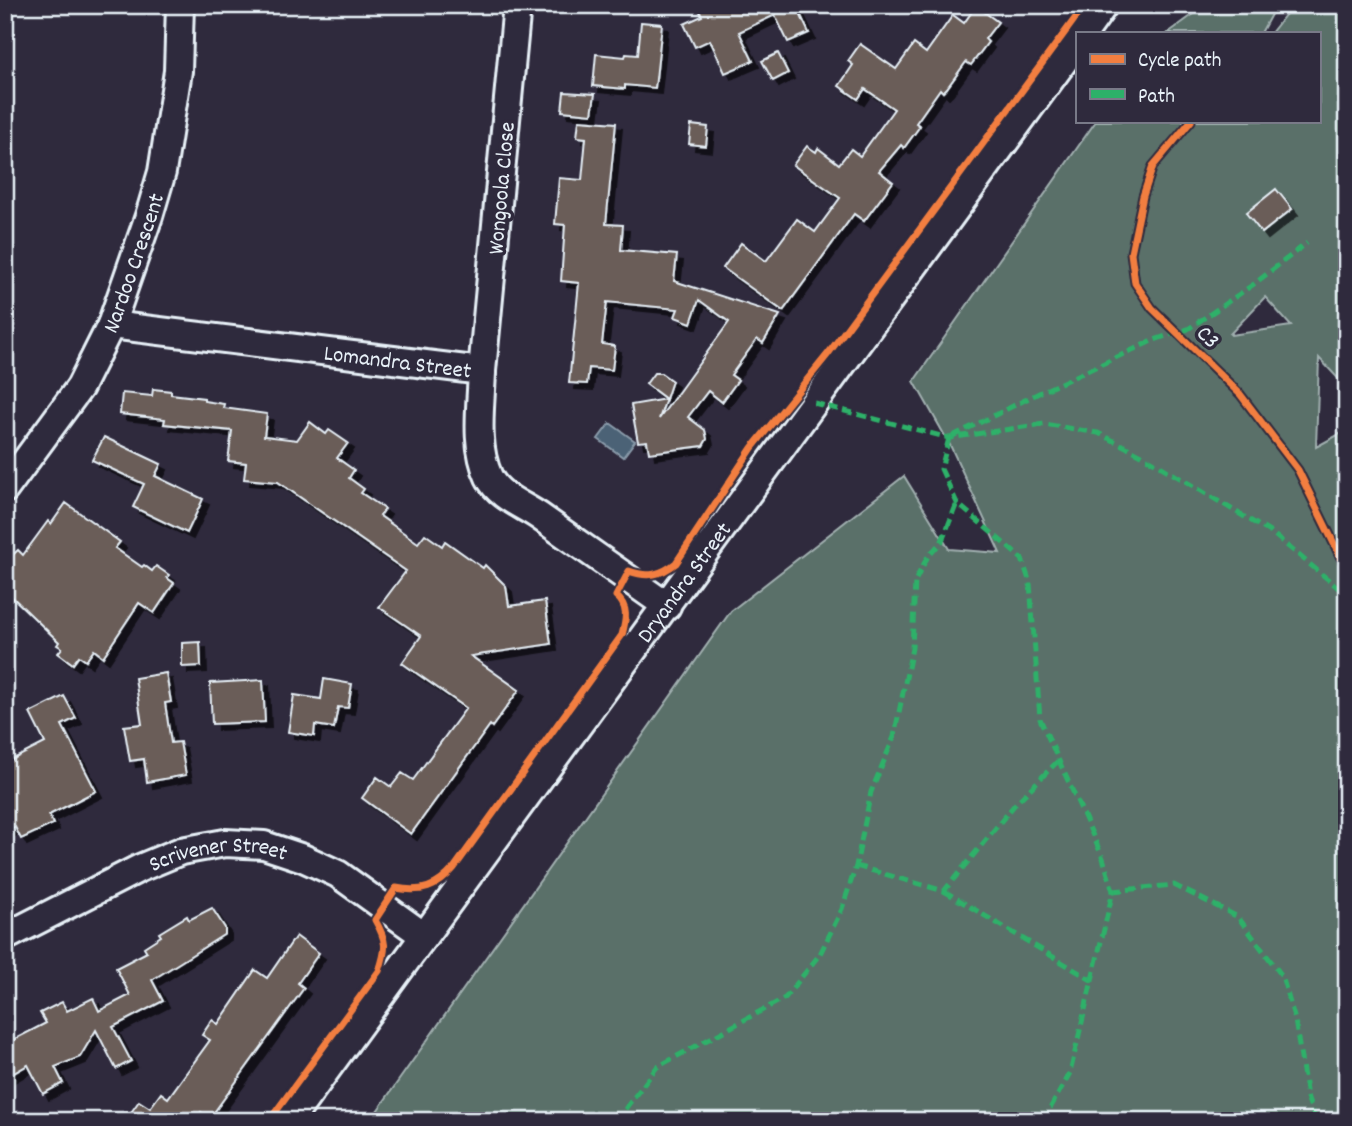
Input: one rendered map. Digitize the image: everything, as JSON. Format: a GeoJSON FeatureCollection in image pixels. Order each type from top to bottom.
{"type":"FeatureCollection","features":[{"type":"Feature","properties":{"kind":"street","name":"Nardoo Crescent"},"geometry":{"type":"LineString","coordinates":[[5,489],[80,387],[111,325],[162,172],[178,71],[180,5]]}},
{"type":"Feature","properties":{"kind":"street","name":"Wongoola Close"},"geometry":{"type":"LineString","coordinates":[[482,371],[517,5]]}},
{"type":"Feature","properties":{"kind":"street"},"geometry":{"type":"LineString","coordinates":[[1085,32],[1104,5]]}},
{"type":"Feature","properties":{"kind":"street","name":"Dryandra Street"},"geometry":{"type":"LineString","coordinates":[[289,1121],[1076,44]]}},
{"type":"Feature","properties":{"kind":"street","name":"Lomandra Street"},"geometry":{"type":"LineString","coordinates":[[111,325],[482,371],[482,457],[490,480],[508,498],[535,513],[667,606]]}},
{"type":"Feature","properties":{"kind":"street","name":"Scrivener Street"},"geometry":{"type":"LineString","coordinates":[[5,937],[140,868],[181,851],[225,843],[264,845],[303,858],[338,874],[424,936]]}},
{"type":"Feature","properties":{"kind":"green space"},"geometry":{"type":"Polygon","coordinates":[[[1206,5],[1276,5],[1262,32],[1169,32],[1206,5]]]}},
{"type":"Feature","properties":{"kind":"green space"},"geometry":{"type":"Polygon","coordinates":[[[1293,5],[1347,5],[1347,388],[1319,358],[1316,447],[1347,430],[1347,1121],[370,1121],[731,611],[904,476],[949,549],[1000,553],[950,445],[914,381],[1095,122],[1320,122],[1320,32],[1272,32],[1293,5]],[[1265,297],[1231,335],[1291,326],[1265,297]]]}},
{"type":"Feature","properties":{"kind":"water"},"geometry":{"type":"Polygon","coordinates":[[[610,423],[635,441],[623,457],[598,439],[610,423]]]}},
{"type":"Feature","properties":{"kind":"building"},"geometry":{"type":"Polygon","coordinates":[[[708,5],[796,5],[809,33],[788,42],[775,15],[739,32],[753,61],[725,73],[710,40],[695,47],[684,24],[702,16],[699,9],[708,5]]]}},
{"type":"Feature","properties":{"kind":"building"},"geometry":{"type":"Polygon","coordinates":[[[976,6],[998,22],[985,39],[988,42],[971,65],[966,62],[947,88],[943,92],[940,89],[916,123],[920,126],[904,148],[901,145],[879,171],[893,182],[864,221],[854,214],[783,311],[723,268],[741,243],[766,261],[797,219],[815,232],[840,198],[793,165],[807,146],[816,152],[818,148],[839,164],[851,149],[860,156],[894,109],[865,89],[858,99],[839,86],[853,65],[848,61],[860,44],[896,69],[914,44],[926,53],[953,15],[964,23],[976,6]]]}},
{"type":"Feature","properties":{"kind":"building"},"geometry":{"type":"Polygon","coordinates":[[[641,22],[662,24],[655,88],[593,86],[596,54],[625,57],[626,54],[638,55],[641,22]]]}},
{"type":"Feature","properties":{"kind":"building"},"geometry":{"type":"Polygon","coordinates":[[[778,53],[788,73],[773,81],[762,61],[778,53]]]}},
{"type":"Feature","properties":{"kind":"building"},"geometry":{"type":"Polygon","coordinates":[[[564,92],[595,94],[592,114],[562,111],[564,92]]]}},
{"type":"Feature","properties":{"kind":"building"},"geometry":{"type":"Polygon","coordinates":[[[579,120],[616,123],[606,224],[623,225],[621,250],[677,255],[674,281],[780,315],[763,343],[757,339],[731,375],[738,380],[722,402],[708,391],[688,417],[705,430],[707,439],[703,446],[649,453],[647,441],[638,442],[631,405],[666,399],[659,419],[729,322],[699,300],[691,323],[675,317],[678,309],[607,302],[602,344],[615,346],[612,370],[589,368],[587,384],[569,383],[579,283],[561,281],[565,225],[555,224],[559,178],[582,180],[586,138],[577,137],[579,120]]]}},
{"type":"Feature","properties":{"kind":"building"},"geometry":{"type":"Polygon","coordinates":[[[691,125],[708,127],[706,146],[689,144],[691,125]]]}},
{"type":"Feature","properties":{"kind":"building"},"geometry":{"type":"Polygon","coordinates":[[[1276,189],[1292,209],[1262,233],[1246,213],[1276,189]]]}},
{"type":"Feature","properties":{"kind":"building"},"geometry":{"type":"Polygon","coordinates":[[[654,373],[661,373],[672,381],[666,399],[646,384],[654,373]]]}},
{"type":"Feature","properties":{"kind":"building"},"geometry":{"type":"Polygon","coordinates":[[[153,389],[204,398],[204,401],[224,404],[223,408],[267,414],[264,436],[297,440],[310,422],[326,434],[329,430],[348,443],[337,458],[354,470],[349,478],[364,489],[361,493],[385,509],[380,516],[418,543],[425,534],[442,546],[445,541],[483,568],[485,565],[506,586],[509,606],[545,601],[551,644],[471,656],[519,690],[492,727],[490,725],[411,834],[362,798],[377,777],[391,787],[402,773],[413,780],[466,708],[402,663],[421,636],[379,607],[406,571],[278,482],[244,479],[246,463],[228,461],[232,431],[164,424],[165,419],[120,414],[122,393],[152,396],[153,389]]]}},
{"type":"Feature","properties":{"kind":"building"},"geometry":{"type":"Polygon","coordinates":[[[104,437],[161,464],[155,476],[203,499],[187,533],[133,507],[144,484],[92,460],[104,437]]]}},
{"type":"Feature","properties":{"kind":"building"},"geometry":{"type":"Polygon","coordinates":[[[66,503],[120,542],[115,548],[142,567],[144,565],[152,571],[156,566],[169,575],[167,578],[174,583],[154,613],[139,603],[103,657],[94,650],[86,661],[79,656],[73,664],[58,653],[62,648],[57,645],[59,642],[5,590],[5,562],[18,550],[23,555],[48,521],[51,524],[66,503]]]}},
{"type":"Feature","properties":{"kind":"building"},"geometry":{"type":"Polygon","coordinates":[[[200,642],[201,666],[182,667],[182,643],[200,642]]]}},
{"type":"Feature","properties":{"kind":"building"},"geometry":{"type":"Polygon","coordinates":[[[166,673],[171,702],[165,703],[171,743],[180,742],[186,775],[147,782],[144,759],[130,761],[124,726],[142,724],[135,678],[166,673]]]}},
{"type":"Feature","properties":{"kind":"building"},"geometry":{"type":"Polygon","coordinates":[[[324,679],[352,684],[348,708],[338,707],[334,728],[315,725],[314,736],[288,732],[294,695],[321,699],[324,679]]]}},
{"type":"Feature","properties":{"kind":"building"},"geometry":{"type":"Polygon","coordinates":[[[263,680],[265,722],[212,724],[210,683],[263,680]]]}},
{"type":"Feature","properties":{"kind":"building"},"geometry":{"type":"Polygon","coordinates":[[[64,696],[76,718],[62,725],[96,791],[49,815],[53,824],[21,839],[15,827],[5,832],[5,763],[45,743],[30,713],[64,696]]]}},
{"type":"Feature","properties":{"kind":"building"},"geometry":{"type":"Polygon","coordinates":[[[212,908],[225,928],[225,934],[152,980],[163,1001],[113,1027],[131,1061],[116,1069],[96,1030],[80,1057],[55,1067],[63,1083],[43,1094],[28,1065],[5,1078],[5,1044],[46,1023],[40,1013],[62,1002],[67,1011],[93,998],[99,1011],[130,995],[116,968],[147,952],[144,947],[161,936],[159,933],[187,916],[189,920],[212,908]]]}},
{"type":"Feature","properties":{"kind":"building"},"geometry":{"type":"Polygon","coordinates":[[[296,936],[319,953],[298,983],[304,988],[210,1118],[201,1112],[194,1121],[125,1121],[139,1101],[150,1108],[161,1093],[168,1098],[210,1040],[202,1035],[212,1020],[218,1024],[255,970],[267,978],[296,936]]]}},
{"type":"Feature","properties":{"kind":"marked path"},"geometry":{"type":"LineString","coordinates":[[1043,1121],[1070,1073],[1113,891],[1103,858],[1040,719],[1030,583],[1022,559],[957,503],[941,469],[949,438],[1154,340],[1188,329],[1254,284],[1307,243]]}},
{"type":"Feature","properties":{"kind":"marked path"},"geometry":{"type":"LineString","coordinates":[[814,403],[949,438],[1044,424],[1098,433],[1140,454],[1273,534],[1347,595]]}},
{"type":"Feature","properties":{"kind":"marked path"},"geometry":{"type":"LineString","coordinates":[[616,1121],[657,1067],[785,998],[820,954],[842,909],[856,866],[871,792],[894,737],[912,648],[915,581],[927,558],[942,541],[957,503]]}},
{"type":"Feature","properties":{"kind":"marked path"},"geometry":{"type":"LineString","coordinates":[[856,866],[944,891],[1016,803],[1058,761]]}},
{"type":"Feature","properties":{"kind":"marked path"},"geometry":{"type":"LineString","coordinates":[[1113,891],[1174,885],[1238,917],[1282,976],[1295,1020],[1307,1097],[1316,1121]]}},
{"type":"Feature","properties":{"kind":"marked path"},"geometry":{"type":"LineString","coordinates":[[944,891],[1093,981]]}},
{"type":"Feature","properties":{"kind":"cycle path"},"geometry":{"type":"LineString","coordinates":[[269,1121],[379,971],[384,945],[375,920],[396,888],[413,890],[428,887],[454,868],[622,635],[625,609],[616,596],[629,571],[654,574],[676,563],[752,448],[828,354],[1085,5]]}},
{"type":"Feature","properties":{"kind":"cycle path","name":"C3"},"geometry":{"type":"LineString","coordinates":[[1190,122],[1153,166],[1143,196],[1131,253],[1135,283],[1152,308],[1240,394],[1298,470],[1347,570]]}}]}
